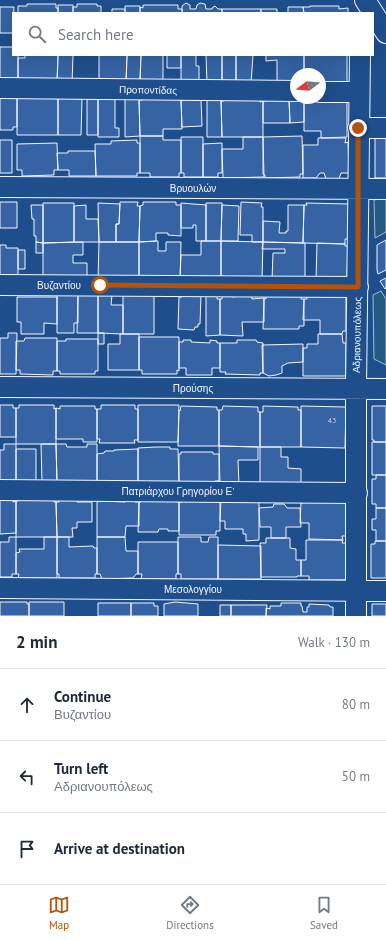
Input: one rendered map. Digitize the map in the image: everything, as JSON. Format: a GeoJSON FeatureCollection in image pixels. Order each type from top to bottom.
{"type":"FeatureCollection","features":[{"type":"Feature","properties":{"kind":"street"},"geometry":{"type":"LineString","coordinates":[[361,0],[361,12]]}},
{"type":"Feature","properties":{"kind":"street"},"geometry":{"type":"LineString","coordinates":[[365,0],[373,12]]}},
{"type":"Feature","properties":{"kind":"street"},"geometry":{"type":"LineString","coordinates":[[374,14],[386,33]]}},
{"type":"Feature","properties":{"kind":"street","name":"Αδριανουπόλεως"},"geometry":{"type":"LineString","coordinates":[[356,616],[356,389],[360,56]]}},
{"type":"Feature","properties":{"kind":"street","name":"Προποντίδας"},"geometry":{"type":"LineString","coordinates":[[0,88],[290,91]]}},
{"type":"Feature","properties":{"kind":"street"},"geometry":{"type":"LineString","coordinates":[[326,92],[359,92]]}},
{"type":"Feature","properties":{"kind":"street"},"geometry":{"type":"LineString","coordinates":[[358,128],[386,128]]}},
{"type":"Feature","properties":{"kind":"street","name":"Βρυουλών"},"geometry":{"type":"LineString","coordinates":[[0,187],[386,189]]}},
{"type":"Feature","properties":{"kind":"street","name":"Βυζαντίου"},"geometry":{"type":"LineString","coordinates":[[0,285],[358,287]]}},
{"type":"Feature","properties":{"kind":"street","name":"Προύσης"},"geometry":{"type":"LineString","coordinates":[[0,387],[386,389]]}},
{"type":"Feature","properties":{"kind":"street","name":"Πατριάρχου Γρηγορίου Ε'"},"geometry":{"type":"LineString","coordinates":[[0,490],[356,493]]}},
{"type":"Feature","properties":{"kind":"street","name":"Μεσολογγίου"},"geometry":{"type":"LineString","coordinates":[[0,588],[386,591]]}},
{"type":"Feature","properties":{"kind":"shaded area"},"geometry":{"type":"Polygon","coordinates":[[[386,198],[386,232],[375,238],[374,200],[386,198]]]}},
{"type":"Feature","properties":{"kind":"shaded area"},"geometry":{"type":"Polygon","coordinates":[[[381,291],[386,299],[386,365],[374,359],[373,295],[381,291]]]}},
{"type":"Feature","properties":{"kind":"building"},"geometry":{"type":"Polygon","coordinates":[[[186,3],[190,5],[190,9],[196,9],[197,5],[200,3],[205,4],[206,9],[212,9],[215,6],[218,9],[222,9],[222,12],[182,12],[182,6],[186,3]]]}},
{"type":"Feature","properties":{"kind":"building"},"geometry":{"type":"Polygon","coordinates":[[[27,4],[56,4],[58,12],[18,12],[18,6],[27,6],[27,4]]]}},
{"type":"Feature","properties":{"kind":"building"},"geometry":{"type":"Polygon","coordinates":[[[77,4],[97,4],[97,6],[101,6],[101,12],[73,12],[73,7],[77,7],[77,4]]]}},
{"type":"Feature","properties":{"kind":"building"},"geometry":{"type":"Polygon","coordinates":[[[58,5],[73,5],[73,12],[58,12],[58,5]]]}},
{"type":"Feature","properties":{"kind":"building"},"geometry":{"type":"Polygon","coordinates":[[[143,5],[178,5],[178,9],[182,9],[182,12],[140,12],[140,7],[143,8],[143,5]]]}},
{"type":"Feature","properties":{"kind":"building"},"geometry":{"type":"Polygon","coordinates":[[[125,6],[140,6],[140,12],[125,12],[125,6]]]}},
{"type":"Feature","properties":{"kind":"building"},"geometry":{"type":"Polygon","coordinates":[[[339,6],[339,9],[348,8],[348,12],[304,12],[303,7],[339,6]]]}},
{"type":"Feature","properties":{"kind":"building"},"geometry":{"type":"Polygon","coordinates":[[[0,7],[14,7],[14,12],[12,12],[12,33],[0,33],[0,7]]]}},
{"type":"Feature","properties":{"kind":"building"},"geometry":{"type":"Polygon","coordinates":[[[288,7],[303,7],[304,12],[288,12],[288,7]]]}},
{"type":"Feature","properties":{"kind":"building"},"geometry":{"type":"Polygon","coordinates":[[[112,9],[125,9],[125,12],[112,12],[112,9]]]}},
{"type":"Feature","properties":{"kind":"building"},"geometry":{"type":"Polygon","coordinates":[[[222,9],[261,9],[261,12],[222,12],[222,9]]]}},
{"type":"Feature","properties":{"kind":"building"},"geometry":{"type":"Polygon","coordinates":[[[261,9],[277,9],[277,12],[261,12],[261,9]]]}},
{"type":"Feature","properties":{"kind":"building"},"geometry":{"type":"Polygon","coordinates":[[[0,47],[12,47],[12,56],[18,56],[18,80],[0,84],[0,47]]]}},
{"type":"Feature","properties":{"kind":"building"},"geometry":{"type":"Polygon","coordinates":[[[25,56],[58,56],[57,83],[18,83],[18,58],[25,58],[25,56]]]}},
{"type":"Feature","properties":{"kind":"building"},"geometry":{"type":"Polygon","coordinates":[[[58,56],[73,56],[72,84],[57,83],[58,56]]]}},
{"type":"Feature","properties":{"kind":"building"},"geometry":{"type":"Polygon","coordinates":[[[99,56],[127,56],[126,83],[99,83],[99,56]]]}},
{"type":"Feature","properties":{"kind":"building"},"geometry":{"type":"Polygon","coordinates":[[[127,56],[141,56],[140,79],[126,83],[127,56]]]}},
{"type":"Feature","properties":{"kind":"building"},"geometry":{"type":"Polygon","coordinates":[[[141,56],[163,56],[163,82],[140,82],[141,56]]]}},
{"type":"Feature","properties":{"kind":"building"},"geometry":{"type":"Polygon","coordinates":[[[167,56],[181,56],[181,68],[167,68],[167,56]]]}},
{"type":"Feature","properties":{"kind":"building"},"geometry":{"type":"Polygon","coordinates":[[[181,56],[196,56],[196,66],[199,66],[199,83],[181,81],[181,56]]]}},
{"type":"Feature","properties":{"kind":"building"},"geometry":{"type":"Polygon","coordinates":[[[206,56],[222,56],[222,84],[207,84],[206,56]]]}},
{"type":"Feature","properties":{"kind":"building"},"geometry":{"type":"Polygon","coordinates":[[[222,56],[236,56],[236,84],[222,84],[222,56]]]}},
{"type":"Feature","properties":{"kind":"building"},"geometry":{"type":"Polygon","coordinates":[[[236,56],[253,56],[251,84],[236,84],[236,56]]]}},
{"type":"Feature","properties":{"kind":"building"},"geometry":{"type":"Polygon","coordinates":[[[266,56],[304,56],[304,68],[290,68],[290,84],[277,84],[277,60],[266,61],[266,56]]]}},
{"type":"Feature","properties":{"kind":"building"},"geometry":{"type":"Polygon","coordinates":[[[304,56],[347,56],[347,84],[326,84],[326,68],[304,68],[304,56]]]}},
{"type":"Feature","properties":{"kind":"building"},"geometry":{"type":"Polygon","coordinates":[[[0,96],[17,96],[17,127],[13,127],[13,130],[0,130],[0,96]]]}},
{"type":"Feature","properties":{"kind":"building"},"geometry":{"type":"Polygon","coordinates":[[[143,96],[178,96],[179,100],[181,100],[182,129],[163,129],[163,136],[140,136],[139,100],[143,100],[143,96]]]}},
{"type":"Feature","properties":{"kind":"building"},"geometry":{"type":"Polygon","coordinates":[[[56,97],[56,99],[58,98],[58,135],[17,135],[17,98],[56,97]]]}},
{"type":"Feature","properties":{"kind":"building"},"geometry":{"type":"Polygon","coordinates":[[[58,98],[82,99],[81,135],[58,135],[58,98]]]}},
{"type":"Feature","properties":{"kind":"building"},"geometry":{"type":"Polygon","coordinates":[[[125,98],[139,98],[140,136],[125,137],[125,98]]]}},
{"type":"Feature","properties":{"kind":"building"},"geometry":{"type":"Polygon","coordinates":[[[207,98],[221,98],[222,137],[207,137],[207,98]]]}},
{"type":"Feature","properties":{"kind":"building"},"geometry":{"type":"Polygon","coordinates":[[[260,98],[260,102],[263,101],[263,137],[222,137],[221,101],[224,101],[224,99],[260,98]]]}},
{"type":"Feature","properties":{"kind":"building"},"geometry":{"type":"Polygon","coordinates":[[[326,98],[347,101],[347,137],[321,138],[321,131],[304,131],[304,104],[326,104],[326,98]]]}},
{"type":"Feature","properties":{"kind":"building"},"geometry":{"type":"Polygon","coordinates":[[[87,99],[98,99],[98,135],[87,135],[87,99]]]}},
{"type":"Feature","properties":{"kind":"building"},"geometry":{"type":"Polygon","coordinates":[[[98,99],[115,99],[115,128],[119,128],[119,137],[98,137],[98,99]]]}},
{"type":"Feature","properties":{"kind":"building"},"geometry":{"type":"Polygon","coordinates":[[[266,99],[289,99],[290,123],[263,123],[263,101],[267,101],[266,99]]]}},
{"type":"Feature","properties":{"kind":"building"},"geometry":{"type":"Polygon","coordinates":[[[289,99],[290,104],[304,104],[304,122],[290,123],[289,99]]]}},
{"type":"Feature","properties":{"kind":"building"},"geometry":{"type":"Polygon","coordinates":[[[181,100],[201,100],[202,126],[182,127],[181,100]]]}},
{"type":"Feature","properties":{"kind":"building"},"geometry":{"type":"Polygon","coordinates":[[[375,133],[386,133],[386,178],[375,178],[375,133]]]}},
{"type":"Feature","properties":{"kind":"building"},"geometry":{"type":"Polygon","coordinates":[[[140,136],[163,136],[163,140],[181,140],[181,173],[179,173],[179,177],[150,177],[150,173],[140,173],[140,136]]]}},
{"type":"Feature","properties":{"kind":"building"},"geometry":{"type":"Polygon","coordinates":[[[302,136],[303,174],[300,174],[300,177],[265,178],[265,175],[263,174],[263,137],[302,136]]]}},
{"type":"Feature","properties":{"kind":"building"},"geometry":{"type":"Polygon","coordinates":[[[181,137],[203,137],[203,177],[184,177],[184,173],[181,173],[181,137]]]}},
{"type":"Feature","properties":{"kind":"building"},"geometry":{"type":"Polygon","coordinates":[[[243,137],[263,137],[264,177],[223,178],[222,149],[243,149],[243,137]]]}},
{"type":"Feature","properties":{"kind":"building"},"geometry":{"type":"Polygon","coordinates":[[[318,138],[346,138],[345,143],[348,142],[349,173],[341,173],[339,179],[326,179],[324,173],[320,173],[316,178],[303,178],[303,145],[318,145],[318,138]]]}},
{"type":"Feature","properties":{"kind":"building"},"geometry":{"type":"Polygon","coordinates":[[[0,140],[12,140],[12,173],[0,173],[0,140]]]}},
{"type":"Feature","properties":{"kind":"building"},"geometry":{"type":"Polygon","coordinates":[[[137,140],[137,143],[140,143],[140,173],[137,173],[137,176],[96,176],[95,144],[111,144],[111,141],[137,140]]]}},
{"type":"Feature","properties":{"kind":"building"},"geometry":{"type":"Polygon","coordinates":[[[57,143],[58,170],[54,170],[54,175],[22,176],[22,170],[17,170],[17,144],[57,143]]]}},
{"type":"Feature","properties":{"kind":"building"},"geometry":{"type":"Polygon","coordinates":[[[222,143],[222,173],[218,173],[218,177],[203,177],[203,144],[222,143]]]}},
{"type":"Feature","properties":{"kind":"building"},"geometry":{"type":"Polygon","coordinates":[[[68,151],[95,151],[96,176],[69,176],[69,170],[58,170],[57,153],[68,153],[68,151]]]}},
{"type":"Feature","properties":{"kind":"building"},"geometry":{"type":"Polygon","coordinates":[[[0,202],[17,202],[17,228],[0,228],[0,202]]]}},
{"type":"Feature","properties":{"kind":"building"},"geometry":{"type":"Polygon","coordinates":[[[120,202],[138,202],[137,206],[140,206],[139,242],[116,242],[116,224],[119,224],[120,202]]]}},
{"type":"Feature","properties":{"kind":"building"},"geometry":{"type":"Polygon","coordinates":[[[143,202],[176,202],[176,205],[181,205],[181,236],[168,235],[168,233],[156,233],[156,241],[139,242],[140,206],[143,205],[143,202]]]}},
{"type":"Feature","properties":{"kind":"building"},"geometry":{"type":"Polygon","coordinates":[[[241,202],[262,203],[263,242],[252,242],[252,235],[240,235],[241,202]]]}},
{"type":"Feature","properties":{"kind":"building"},"geometry":{"type":"Polygon","coordinates":[[[43,203],[74,203],[74,242],[43,243],[43,203]]]}},
{"type":"Feature","properties":{"kind":"building"},"geometry":{"type":"Polygon","coordinates":[[[98,203],[120,204],[119,224],[116,224],[116,242],[99,242],[98,203]]]}},
{"type":"Feature","properties":{"kind":"building"},"geometry":{"type":"Polygon","coordinates":[[[181,203],[206,205],[206,241],[196,241],[196,225],[193,225],[193,228],[181,228],[181,203]]]}},
{"type":"Feature","properties":{"kind":"building"},"geometry":{"type":"Polygon","coordinates":[[[206,203],[222,203],[221,241],[206,241],[206,203]]]}},
{"type":"Feature","properties":{"kind":"building"},"geometry":{"type":"Polygon","coordinates":[[[306,203],[349,204],[348,239],[345,239],[345,244],[303,243],[304,205],[307,205],[306,203]]]}},
{"type":"Feature","properties":{"kind":"building"},"geometry":{"type":"Polygon","coordinates":[[[31,205],[43,205],[43,243],[36,242],[36,236],[34,236],[34,219],[32,219],[31,205]]]}},
{"type":"Feature","properties":{"kind":"building"},"geometry":{"type":"Polygon","coordinates":[[[86,205],[86,219],[98,219],[99,242],[74,242],[74,206],[86,205]]]}},
{"type":"Feature","properties":{"kind":"building"},"geometry":{"type":"Polygon","coordinates":[[[222,205],[239,206],[238,241],[221,241],[222,205]]]}},
{"type":"Feature","properties":{"kind":"building"},"geometry":{"type":"Polygon","coordinates":[[[288,205],[304,205],[303,243],[263,242],[263,221],[280,222],[279,233],[286,233],[286,231],[288,231],[288,205]]]}},
{"type":"Feature","properties":{"kind":"building"},"geometry":{"type":"Polygon","coordinates":[[[386,240],[386,270],[378,274],[377,245],[386,240]]]}},
{"type":"Feature","properties":{"kind":"building"},"geometry":{"type":"Polygon","coordinates":[[[158,241],[158,251],[166,251],[166,242],[181,242],[180,282],[139,281],[139,242],[158,241]]]}},
{"type":"Feature","properties":{"kind":"building"},"geometry":{"type":"Polygon","coordinates":[[[201,241],[221,241],[221,279],[180,279],[181,255],[201,255],[201,241]]]}},
{"type":"Feature","properties":{"kind":"building"},"geometry":{"type":"Polygon","coordinates":[[[221,241],[263,242],[262,279],[221,279],[221,241]]]}},
{"type":"Feature","properties":{"kind":"building"},"geometry":{"type":"Polygon","coordinates":[[[36,242],[43,243],[43,253],[36,253],[36,242]]]}},
{"type":"Feature","properties":{"kind":"building"},"geometry":{"type":"Polygon","coordinates":[[[83,242],[83,255],[73,255],[73,263],[87,263],[87,280],[43,281],[43,243],[83,242]]]}},
{"type":"Feature","properties":{"kind":"building"},"geometry":{"type":"Polygon","coordinates":[[[99,242],[139,242],[139,281],[98,280],[99,242]]]}},
{"type":"Feature","properties":{"kind":"building"},"geometry":{"type":"Polygon","coordinates":[[[263,242],[305,243],[305,281],[272,280],[273,253],[285,253],[285,249],[262,249],[263,242]]]}},
{"type":"Feature","properties":{"kind":"building"},"geometry":{"type":"Polygon","coordinates":[[[317,243],[345,244],[345,246],[348,246],[347,282],[316,281],[317,243]]]}},
{"type":"Feature","properties":{"kind":"building"},"geometry":{"type":"Polygon","coordinates":[[[0,245],[6,245],[6,248],[18,248],[18,278],[0,280],[0,245]]]}},
{"type":"Feature","properties":{"kind":"building"},"geometry":{"type":"Polygon","coordinates":[[[18,250],[25,250],[25,269],[18,269],[18,250]]]}},
{"type":"Feature","properties":{"kind":"building"},"geometry":{"type":"Polygon","coordinates":[[[386,278],[386,288],[385,289],[380,281],[386,278]]]}},
{"type":"Feature","properties":{"kind":"building"},"geometry":{"type":"Polygon","coordinates":[[[154,294],[154,334],[123,334],[123,295],[154,294]]]}},
{"type":"Feature","properties":{"kind":"building"},"geometry":{"type":"Polygon","coordinates":[[[183,294],[201,294],[200,324],[198,324],[198,327],[195,327],[194,330],[178,329],[179,297],[182,297],[183,294]]]}},
{"type":"Feature","properties":{"kind":"building"},"geometry":{"type":"Polygon","coordinates":[[[57,295],[78,295],[78,323],[74,323],[74,333],[57,333],[57,295]]]}},
{"type":"Feature","properties":{"kind":"building"},"geometry":{"type":"Polygon","coordinates":[[[78,295],[98,295],[98,333],[77,333],[78,295]]]}},
{"type":"Feature","properties":{"kind":"building"},"geometry":{"type":"Polygon","coordinates":[[[98,295],[112,295],[111,305],[123,305],[123,334],[98,333],[98,295]]]}},
{"type":"Feature","properties":{"kind":"building"},"geometry":{"type":"Polygon","coordinates":[[[206,295],[217,295],[217,299],[220,299],[220,335],[206,336],[206,295]]]}},
{"type":"Feature","properties":{"kind":"building"},"geometry":{"type":"Polygon","coordinates":[[[228,295],[233,297],[243,295],[252,297],[252,299],[264,298],[264,322],[242,322],[243,336],[220,335],[220,299],[228,295]]]}},
{"type":"Feature","properties":{"kind":"building"},"geometry":{"type":"Polygon","coordinates":[[[266,295],[301,295],[301,299],[304,299],[304,326],[299,326],[299,329],[263,329],[264,298],[266,299],[266,295]]]}},
{"type":"Feature","properties":{"kind":"building"},"geometry":{"type":"Polygon","coordinates":[[[307,296],[346,296],[346,331],[343,331],[342,334],[320,334],[320,320],[303,320],[304,299],[307,299],[307,296]]]}},
{"type":"Feature","properties":{"kind":"building"},"geometry":{"type":"Polygon","coordinates":[[[17,297],[57,297],[57,324],[44,323],[44,334],[21,334],[21,322],[17,322],[17,297]]]}},
{"type":"Feature","properties":{"kind":"building"},"geometry":{"type":"Polygon","coordinates":[[[8,333],[17,333],[16,374],[0,374],[0,338],[8,338],[8,333]]]}},
{"type":"Feature","properties":{"kind":"building"},"geometry":{"type":"Polygon","coordinates":[[[98,333],[104,333],[104,344],[98,344],[98,333]]]}},
{"type":"Feature","properties":{"kind":"building"},"geometry":{"type":"Polygon","coordinates":[[[120,334],[139,334],[139,370],[108,370],[108,344],[120,344],[120,334]]]}},
{"type":"Feature","properties":{"kind":"building"},"geometry":{"type":"Polygon","coordinates":[[[318,334],[342,334],[343,343],[346,343],[346,376],[303,376],[303,348],[307,348],[307,344],[318,344],[318,334]]]}},
{"type":"Feature","properties":{"kind":"building"},"geometry":{"type":"Polygon","coordinates":[[[139,337],[179,337],[179,371],[177,370],[177,374],[142,374],[142,370],[139,370],[139,337]]]}},
{"type":"Feature","properties":{"kind":"building"},"geometry":{"type":"Polygon","coordinates":[[[25,338],[57,338],[57,371],[53,371],[53,375],[20,374],[20,370],[16,370],[16,341],[24,341],[25,338]]]}},
{"type":"Feature","properties":{"kind":"building"},"geometry":{"type":"Polygon","coordinates":[[[66,339],[98,339],[98,371],[95,371],[95,374],[60,374],[60,371],[57,371],[57,341],[66,341],[66,339]]]}},
{"type":"Feature","properties":{"kind":"building"},"geometry":{"type":"Polygon","coordinates":[[[183,340],[210,343],[210,340],[220,343],[220,368],[212,368],[212,375],[186,375],[186,368],[179,368],[179,342],[183,342],[183,340]]]}},
{"type":"Feature","properties":{"kind":"building"},"geometry":{"type":"Polygon","coordinates":[[[237,340],[256,340],[257,342],[263,343],[263,373],[260,373],[260,375],[225,374],[226,372],[220,372],[220,343],[237,343],[237,340]]]}},
{"type":"Feature","properties":{"kind":"building"},"geometry":{"type":"Polygon","coordinates":[[[303,344],[303,362],[288,363],[282,366],[282,373],[276,375],[269,376],[263,373],[262,345],[303,344]]]}},
{"type":"Feature","properties":{"kind":"building"},"geometry":{"type":"Polygon","coordinates":[[[0,405],[13,405],[13,408],[16,408],[16,437],[0,437],[0,405]]]}},
{"type":"Feature","properties":{"kind":"building"},"geometry":{"type":"Polygon","coordinates":[[[19,405],[54,405],[54,409],[56,408],[56,444],[16,444],[16,408],[19,408],[19,405]]]}},
{"type":"Feature","properties":{"kind":"building"},"geometry":{"type":"Polygon","coordinates":[[[101,405],[135,405],[135,409],[138,409],[138,440],[134,440],[135,443],[99,443],[100,439],[97,439],[97,409],[101,409],[101,405]]]}},
{"type":"Feature","properties":{"kind":"building"},"geometry":{"type":"Polygon","coordinates":[[[138,405],[179,405],[178,442],[138,442],[138,405]]]}},
{"type":"Feature","properties":{"kind":"building"},"geometry":{"type":"Polygon","coordinates":[[[60,406],[95,406],[95,409],[97,409],[97,442],[83,442],[83,439],[56,439],[56,408],[60,409],[60,406]]]}},
{"type":"Feature","properties":{"kind":"building"},"geometry":{"type":"Polygon","coordinates":[[[181,406],[217,407],[217,410],[219,410],[219,446],[178,446],[179,410],[180,411],[181,406]]]}},
{"type":"Feature","properties":{"kind":"building"},"geometry":{"type":"Polygon","coordinates":[[[223,406],[258,407],[258,412],[260,412],[260,447],[219,446],[219,410],[222,410],[223,406]]]}},
{"type":"Feature","properties":{"kind":"building"},"geometry":{"type":"Polygon","coordinates":[[[263,406],[298,407],[298,410],[301,410],[301,447],[260,447],[260,412],[263,412],[263,406]]]}},
{"type":"Feature","properties":{"kind":"building"},"geometry":{"type":"Polygon","coordinates":[[[301,406],[346,407],[345,448],[301,447],[301,406]]]}},
{"type":"Feature","properties":{"kind":"building"},"geometry":{"type":"Polygon","coordinates":[[[372,406],[386,406],[386,442],[374,442],[374,440],[372,440],[372,406]]]}},
{"type":"Feature","properties":{"kind":"building"},"geometry":{"type":"Polygon","coordinates":[[[372,442],[386,442],[386,475],[372,475],[372,442]]]}},
{"type":"Feature","properties":{"kind":"building"},"geometry":{"type":"Polygon","coordinates":[[[4,444],[16,444],[16,486],[0,486],[0,450],[4,450],[4,444]]]}},
{"type":"Feature","properties":{"kind":"building"},"geometry":{"type":"Polygon","coordinates":[[[41,444],[56,444],[57,483],[42,483],[41,444]]]}},
{"type":"Feature","properties":{"kind":"building"},"geometry":{"type":"Polygon","coordinates":[[[56,444],[66,444],[67,447],[87,447],[87,444],[97,444],[97,482],[57,483],[56,444]]]}},
{"type":"Feature","properties":{"kind":"building"},"geometry":{"type":"Polygon","coordinates":[[[219,446],[258,447],[258,460],[238,460],[239,485],[220,485],[219,446]]]}},
{"type":"Feature","properties":{"kind":"building"},"geometry":{"type":"Polygon","coordinates":[[[170,447],[170,449],[178,449],[179,482],[138,482],[138,448],[170,447]]]}},
{"type":"Feature","properties":{"kind":"building"},"geometry":{"type":"Polygon","coordinates":[[[260,447],[281,447],[281,457],[288,457],[288,468],[301,469],[301,483],[260,483],[260,447]]]}},
{"type":"Feature","properties":{"kind":"building"},"geometry":{"type":"Polygon","coordinates":[[[16,449],[36,449],[36,487],[16,484],[16,449]]]}},
{"type":"Feature","properties":{"kind":"building"},"geometry":{"type":"Polygon","coordinates":[[[138,449],[138,482],[97,482],[97,454],[104,453],[105,451],[138,449]]]}},
{"type":"Feature","properties":{"kind":"building"},"geometry":{"type":"Polygon","coordinates":[[[181,452],[213,452],[213,454],[219,454],[219,481],[215,481],[215,484],[179,482],[179,454],[181,454],[181,452]]]}},
{"type":"Feature","properties":{"kind":"building"},"geometry":{"type":"Polygon","coordinates":[[[376,475],[386,475],[386,508],[376,508],[376,504],[372,504],[372,479],[376,479],[376,475]]]}},
{"type":"Feature","properties":{"kind":"building"},"geometry":{"type":"Polygon","coordinates":[[[18,496],[54,496],[54,502],[56,502],[57,537],[16,537],[16,501],[18,501],[18,496]]]}},
{"type":"Feature","properties":{"kind":"building"},"geometry":{"type":"Polygon","coordinates":[[[0,498],[13,498],[13,502],[16,501],[16,533],[0,534],[0,498]]]}},
{"type":"Feature","properties":{"kind":"building"},"geometry":{"type":"Polygon","coordinates":[[[77,498],[77,502],[92,502],[92,522],[77,522],[77,528],[72,528],[73,537],[57,537],[56,502],[59,502],[59,499],[77,498]]]}},
{"type":"Feature","properties":{"kind":"building"},"geometry":{"type":"Polygon","coordinates":[[[182,498],[217,499],[217,502],[220,502],[220,531],[216,531],[216,535],[179,535],[179,502],[182,502],[182,498]]]}},
{"type":"Feature","properties":{"kind":"building"},"geometry":{"type":"Polygon","coordinates":[[[141,499],[177,499],[177,502],[179,502],[179,531],[159,529],[158,532],[138,532],[139,502],[141,502],[141,499]]]}},
{"type":"Feature","properties":{"kind":"building"},"geometry":{"type":"Polygon","coordinates":[[[221,499],[259,502],[259,540],[246,541],[246,534],[243,534],[243,529],[225,529],[225,521],[220,521],[221,499]]]}},
{"type":"Feature","properties":{"kind":"building"},"geometry":{"type":"Polygon","coordinates":[[[125,500],[135,500],[135,502],[139,502],[139,526],[126,526],[125,537],[97,537],[97,502],[125,502],[125,500]]]}},
{"type":"Feature","properties":{"kind":"building"},"geometry":{"type":"Polygon","coordinates":[[[304,501],[346,501],[346,536],[342,536],[343,540],[309,539],[309,523],[300,523],[301,503],[304,501]]]}},
{"type":"Feature","properties":{"kind":"building"},"geometry":{"type":"Polygon","coordinates":[[[274,504],[284,504],[287,508],[300,508],[301,527],[286,527],[286,538],[271,538],[271,527],[260,527],[259,508],[273,507],[274,504]]]}},
{"type":"Feature","properties":{"kind":"building"},"geometry":{"type":"Polygon","coordinates":[[[376,508],[386,508],[386,541],[376,541],[376,530],[372,530],[372,519],[376,519],[376,508]]]}},
{"type":"Feature","properties":{"kind":"building"},"geometry":{"type":"Polygon","coordinates":[[[9,537],[16,537],[16,574],[12,574],[12,577],[0,577],[0,542],[9,542],[9,537]]]}},
{"type":"Feature","properties":{"kind":"building"},"geometry":{"type":"Polygon","coordinates":[[[44,537],[57,537],[57,578],[18,578],[19,574],[16,574],[16,553],[20,552],[19,549],[44,549],[44,537]]]}},
{"type":"Feature","properties":{"kind":"building"},"geometry":{"type":"Polygon","coordinates":[[[57,537],[69,537],[69,547],[93,546],[94,548],[97,548],[97,574],[95,574],[95,578],[59,578],[59,574],[57,574],[57,537]]]}},
{"type":"Feature","properties":{"kind":"building"},"geometry":{"type":"Polygon","coordinates":[[[97,537],[125,537],[126,551],[138,551],[138,574],[136,574],[133,578],[102,579],[100,574],[97,574],[97,537]]]}},
{"type":"Feature","properties":{"kind":"building"},"geometry":{"type":"Polygon","coordinates":[[[178,537],[201,537],[201,542],[208,542],[209,537],[218,537],[218,579],[181,579],[181,574],[178,574],[178,537]]]}},
{"type":"Feature","properties":{"kind":"building"},"geometry":{"type":"Polygon","coordinates":[[[266,538],[290,538],[290,548],[296,549],[296,560],[301,560],[301,576],[261,577],[260,543],[266,543],[266,538]]]}},
{"type":"Feature","properties":{"kind":"building"},"geometry":{"type":"Polygon","coordinates":[[[306,540],[343,540],[342,543],[347,543],[347,580],[309,580],[309,576],[301,576],[301,560],[306,560],[306,540]]]}},
{"type":"Feature","properties":{"kind":"building"},"geometry":{"type":"Polygon","coordinates":[[[375,541],[386,541],[386,578],[371,578],[371,544],[375,544],[375,541]]]}},
{"type":"Feature","properties":{"kind":"building"},"geometry":{"type":"Polygon","coordinates":[[[138,542],[178,542],[178,574],[176,574],[176,579],[141,579],[142,574],[138,574],[138,542]]]}},
{"type":"Feature","properties":{"kind":"building"},"geometry":{"type":"Polygon","coordinates":[[[218,545],[261,546],[261,579],[218,579],[218,545]]]}},
{"type":"Feature","properties":{"kind":"building"},"geometry":{"type":"Polygon","coordinates":[[[0,602],[27,602],[27,604],[29,604],[29,616],[0,616],[0,602]]]}},
{"type":"Feature","properties":{"kind":"building"},"geometry":{"type":"Polygon","coordinates":[[[29,602],[64,602],[64,616],[29,616],[29,602]]]}},
{"type":"Feature","properties":{"kind":"building"},"geometry":{"type":"Polygon","coordinates":[[[175,602],[198,604],[198,616],[164,616],[164,604],[175,602]]]}},
{"type":"Feature","properties":{"kind":"building"},"geometry":{"type":"Polygon","coordinates":[[[98,603],[131,603],[131,616],[98,616],[98,603]]]}},
{"type":"Feature","properties":{"kind":"building"},"geometry":{"type":"Polygon","coordinates":[[[131,603],[154,603],[154,606],[158,606],[158,616],[131,616],[131,603]]]}},
{"type":"Feature","properties":{"kind":"building"},"geometry":{"type":"Polygon","coordinates":[[[281,603],[301,603],[303,612],[307,612],[307,607],[309,607],[309,604],[329,605],[330,607],[333,607],[333,616],[266,616],[266,608],[270,609],[270,606],[281,606],[281,603]]]}},
{"type":"Feature","properties":{"kind":"building"},"geometry":{"type":"Polygon","coordinates":[[[372,604],[386,604],[386,616],[372,616],[372,604]]]}},
{"type":"Feature","properties":{"kind":"building"},"geometry":{"type":"Polygon","coordinates":[[[220,605],[231,605],[231,616],[220,616],[220,605]]]}},
{"type":"Feature","properties":{"kind":"building"},"geometry":{"type":"Polygon","coordinates":[[[231,605],[267,605],[266,616],[231,616],[231,605]]]}},
{"type":"Feature","properties":{"kind":"route"},"geometry":{"type":"LineString","coordinates":[[100,285],[358,287],[358,128]]}}]}
